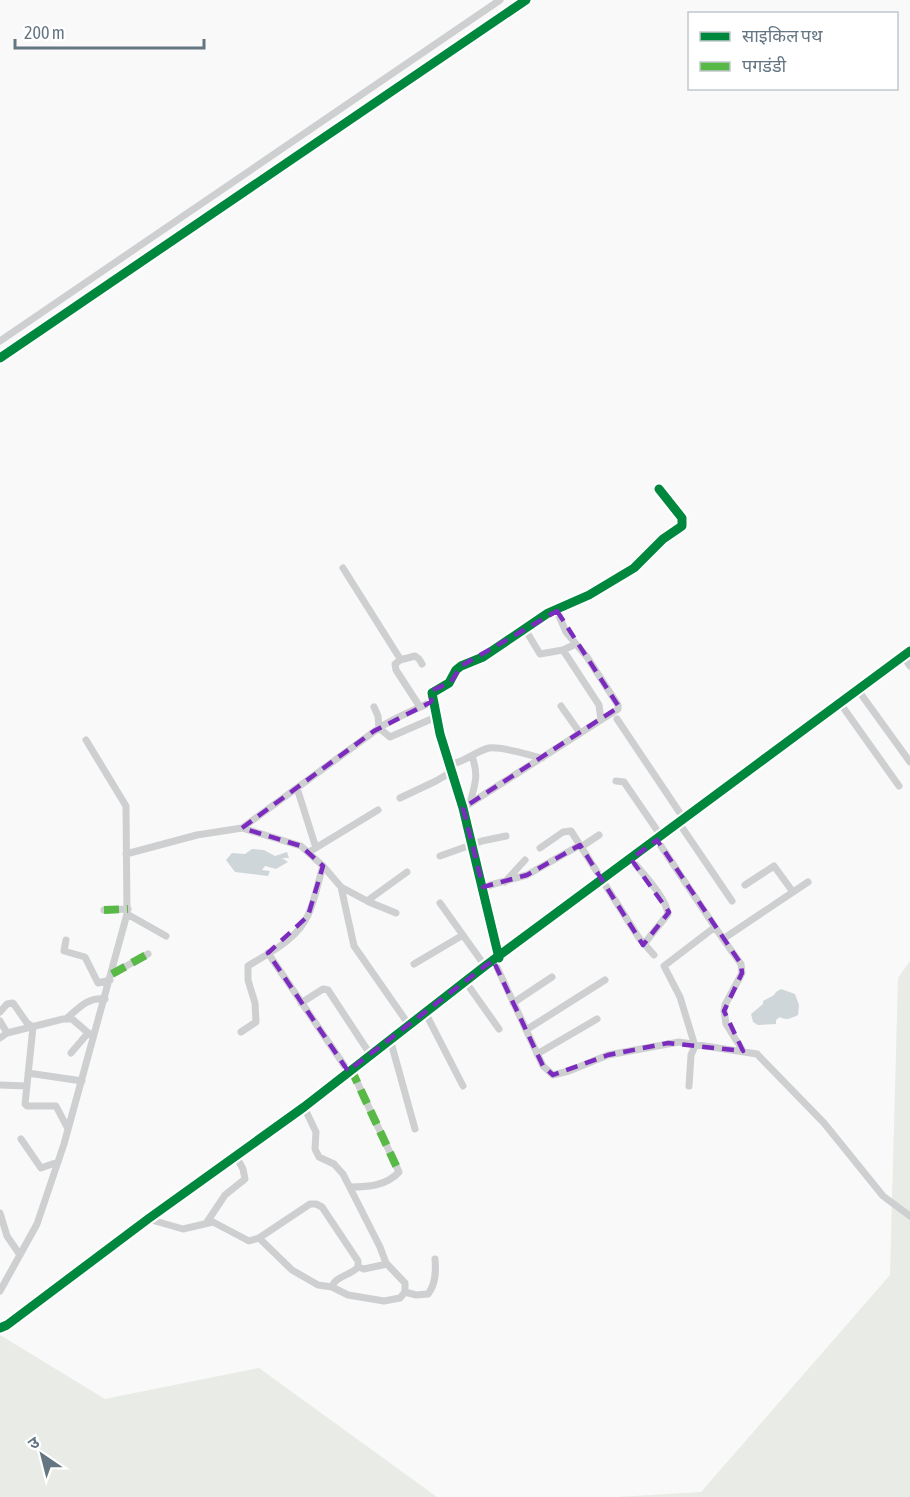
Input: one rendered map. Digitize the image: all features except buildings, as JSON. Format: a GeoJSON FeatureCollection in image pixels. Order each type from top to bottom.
{"type":"FeatureCollection","features":[{"type":"Feature","properties":{"kind":"street"},"geometry":{"type":"LineString","coordinates":[[0,341],[500,0]]}},
{"type":"Feature","properties":{"kind":"street"},"geometry":{"type":"LineString","coordinates":[[0,358],[526,0]]}},
{"type":"Feature","properties":{"kind":"street"},"geometry":{"type":"LineString","coordinates":[[451,34],[459,45]]}},
{"type":"Feature","properties":{"kind":"street"},"geometry":{"type":"LineString","coordinates":[[659,489],[682,518],[682,526],[663,539],[634,568],[589,595],[548,614],[483,657],[461,666],[449,683],[433,690],[436,717],[483,887],[496,959],[513,1003],[543,1066],[549,1072],[557,1075],[608,1055],[679,1042],[757,1054],[824,1123],[883,1196],[910,1216]]}},
{"type":"Feature","properties":{"kind":"street"},"geometry":{"type":"LineString","coordinates":[[343,568],[400,660]]}},
{"type":"Feature","properties":{"kind":"street"},"geometry":{"type":"LineString","coordinates":[[463,808],[618,709],[618,705],[587,657],[564,628],[557,611]]}},
{"type":"Feature","properties":{"kind":"street"},"geometry":{"type":"LineString","coordinates":[[525,629],[540,654],[563,651],[576,644]]}},
{"type":"Feature","properties":{"kind":"street"},"geometry":{"type":"LineString","coordinates":[[563,651],[599,705],[601,720]]}},
{"type":"Feature","properties":{"kind":"street"},"geometry":{"type":"LineString","coordinates":[[0,1328],[304,1107],[465,981],[910,651]]}},
{"type":"Feature","properties":{"kind":"street"},"geometry":{"type":"LineString","coordinates":[[420,707],[396,670],[395,664],[400,660],[416,656],[422,664]]}},
{"type":"Feature","properties":{"kind":"street"},"geometry":{"type":"LineString","coordinates":[[903,656],[910,666]]}},
{"type":"Feature","properties":{"kind":"street"},"geometry":{"type":"LineString","coordinates":[[858,690],[910,762]]}},
{"type":"Feature","properties":{"kind":"street"},"geometry":{"type":"LineString","coordinates":[[242,828],[379,728],[433,701]]}},
{"type":"Feature","properties":{"kind":"street"},"geometry":{"type":"LineString","coordinates":[[840,703],[899,786]]}},
{"type":"Feature","properties":{"kind":"street"},"geometry":{"type":"LineString","coordinates":[[561,705],[580,733]]}},
{"type":"Feature","properties":{"kind":"street"},"geometry":{"type":"LineString","coordinates":[[374,706],[379,728],[390,737],[436,717]]}},
{"type":"Feature","properties":{"kind":"street"},"geometry":{"type":"LineString","coordinates":[[617,719],[732,901]]}},
{"type":"Feature","properties":{"kind":"street"},"geometry":{"type":"LineString","coordinates":[[0,1291],[37,1224],[69,1130],[91,1035],[105,999],[128,912],[126,806],[86,740]]}},
{"type":"Feature","properties":{"kind":"street"},"geometry":{"type":"LineString","coordinates":[[400,798],[488,748],[496,747],[542,758]]}},
{"type":"Feature","properties":{"kind":"street"},"geometry":{"type":"LineString","coordinates":[[470,803],[477,781],[472,756]]}},
{"type":"Feature","properties":{"kind":"street"},"geometry":{"type":"LineString","coordinates":[[616,781],[624,782],[742,968],[724,1011],[726,1024],[743,1051]]}},
{"type":"Feature","properties":{"kind":"street"},"geometry":{"type":"LineString","coordinates":[[297,788],[316,848]]}},
{"type":"Feature","properties":{"kind":"street"},"geometry":{"type":"LineString","coordinates":[[309,852],[378,810]]}},
{"type":"Feature","properties":{"kind":"street"},"geometry":{"type":"LineString","coordinates":[[126,854],[197,835],[242,828],[290,842],[309,852],[341,887],[396,913]]}},
{"type":"Feature","properties":{"kind":"street"},"geometry":{"type":"LineString","coordinates":[[540,848],[566,830],[571,831],[639,938],[654,955]]}},
{"type":"Feature","properties":{"kind":"street"},"geometry":{"type":"LineString","coordinates":[[483,887],[527,875],[599,835]]}},
{"type":"Feature","properties":{"kind":"street"},"geometry":{"type":"LineString","coordinates":[[440,856],[472,844],[506,836]]}},
{"type":"Feature","properties":{"kind":"street"},"geometry":{"type":"LineString","coordinates":[[631,859],[663,900],[668,914],[645,944]]}},
{"type":"Feature","properties":{"kind":"street"},"geometry":{"type":"LineString","coordinates":[[505,882],[525,860]]}},
{"type":"Feature","properties":{"kind":"street"},"geometry":{"type":"LineString","coordinates":[[744,885],[782,862]]}},
{"type":"Feature","properties":{"kind":"street"},"geometry":{"type":"LineString","coordinates":[[241,1032],[256,1022],[255,1003],[248,980],[248,966],[283,944],[300,929],[308,916],[323,866]]}},
{"type":"Feature","properties":{"kind":"street"},"geometry":{"type":"LineString","coordinates":[[774,867],[793,892]]}},
{"type":"Feature","properties":{"kind":"street"},"geometry":{"type":"LineString","coordinates":[[367,901],[407,872]]}},
{"type":"Feature","properties":{"kind":"street"},"geometry":{"type":"LineString","coordinates":[[723,939],[808,882]]}},
{"type":"Feature","properties":{"kind":"street"},"geometry":{"type":"LineString","coordinates":[[341,887],[354,946],[409,1025]]}},
{"type":"Feature","properties":{"kind":"street"},"geometry":{"type":"LineString","coordinates":[[440,903],[485,966]]}},
{"type":"Feature","properties":{"kind":"street"},"geometry":{"type":"LineString","coordinates":[[104,910],[128,912],[166,936]]}},
{"type":"Feature","properties":{"kind":"street"},"geometry":{"type":"LineString","coordinates":[[689,1086],[691,1056],[695,1046],[680,997],[664,966],[715,927]]}},
{"type":"Feature","properties":{"kind":"street"},"geometry":{"type":"LineString","coordinates":[[414,964],[463,935]]}},
{"type":"Feature","properties":{"kind":"street"},"geometry":{"type":"LineString","coordinates":[[66,940],[64,951],[85,957],[98,983],[148,954]]}},
{"type":"Feature","properties":{"kind":"street"},"geometry":{"type":"LineString","coordinates":[[268,953],[349,1070],[399,1172],[386,1182],[364,1187],[350,1187]]}},
{"type":"Feature","properties":{"kind":"street"},"geometry":{"type":"LineString","coordinates":[[513,1003],[552,977]]}},
{"type":"Feature","properties":{"kind":"street"},"geometry":{"type":"LineString","coordinates":[[526,1030],[605,980]]}},
{"type":"Feature","properties":{"kind":"street"},"geometry":{"type":"LineString","coordinates":[[465,981],[499,1029]]}},
{"type":"Feature","properties":{"kind":"street"},"geometry":{"type":"LineString","coordinates":[[301,1003],[319,990],[328,990],[370,1054]]}},
{"type":"Feature","properties":{"kind":"street"},"geometry":{"type":"LineString","coordinates":[[66,1019],[82,1004],[94,998],[105,999]]}},
{"type":"Feature","properties":{"kind":"street"},"geometry":{"type":"LineString","coordinates":[[0,1012],[7,1004],[13,1004],[27,1023],[33,1027]]}},
{"type":"Feature","properties":{"kind":"street"},"geometry":{"type":"LineString","coordinates":[[425,1012],[463,1086]]}},
{"type":"Feature","properties":{"kind":"street"},"geometry":{"type":"LineString","coordinates":[[0,1038],[7,1033],[66,1019],[72,1019],[91,1035]]}},
{"type":"Feature","properties":{"kind":"street"},"geometry":{"type":"LineString","coordinates":[[537,1054],[597,1019]]}},
{"type":"Feature","properties":{"kind":"street"},"geometry":{"type":"LineString","coordinates":[[0,1021],[7,1033]]}},
{"type":"Feature","properties":{"kind":"street"},"geometry":{"type":"LineString","coordinates":[[33,1027],[25,1104],[27,1106],[56,1106],[69,1130]]}},
{"type":"Feature","properties":{"kind":"street"},"geometry":{"type":"LineString","coordinates":[[72,1053],[91,1035]]}},
{"type":"Feature","properties":{"kind":"street"},"geometry":{"type":"LineString","coordinates":[[390,1039],[415,1129]]}},
{"type":"Feature","properties":{"kind":"street"},"geometry":{"type":"LineString","coordinates":[[28,1073],[82,1081]]}},
{"type":"Feature","properties":{"kind":"street"},"geometry":{"type":"LineString","coordinates":[[0,1085],[27,1086]]}},
{"type":"Feature","properties":{"kind":"street"},"geometry":{"type":"LineString","coordinates":[[260,1238],[292,1270],[318,1284],[332,1287],[348,1295],[384,1301],[400,1298],[405,1292],[405,1283],[387,1264],[350,1187],[338,1168],[319,1157],[315,1149],[315,1132],[304,1107]]}},
{"type":"Feature","properties":{"kind":"street"},"geometry":{"type":"LineString","coordinates":[[21,1138],[41,1168],[58,1162]]}},
{"type":"Feature","properties":{"kind":"street"},"geometry":{"type":"LineString","coordinates":[[207,1222],[225,1194],[245,1179],[243,1168],[236,1156]]}},
{"type":"Feature","properties":{"kind":"street"},"geometry":{"type":"LineString","coordinates":[[148,1219],[183,1229],[207,1222],[218,1223],[249,1241],[260,1238],[310,1204],[316,1204],[322,1208],[358,1261],[358,1267],[354,1272],[334,1281],[332,1287]]}},
{"type":"Feature","properties":{"kind":"street"},"geometry":{"type":"LineString","coordinates":[[0,1213],[7,1236],[20,1256]]}},
{"type":"Feature","properties":{"kind":"street"},"geometry":{"type":"LineString","coordinates":[[405,1292],[416,1295],[428,1294],[435,1276],[435,1259]]}},
{"type":"Feature","properties":{"kind":"street"},"geometry":{"type":"LineString","coordinates":[[358,1267],[364,1269],[387,1264]]}},
{"type":"Feature","properties":{"kind":"highlighted area"},"geometry":{"type":"Polygon","coordinates":[[[557,611],[619,707],[463,808],[483,887],[527,875],[580,845],[643,945],[669,912],[631,859],[657,840],[741,964],[742,973],[724,1011],[743,1051],[668,1043],[608,1055],[553,1075],[543,1066],[493,960],[348,1071],[268,953],[308,916],[323,866],[301,846],[242,828],[374,731],[431,702],[433,690],[451,682],[461,666],[557,611]]]}},
{"type":"Feature","properties":{"kind":"shaded area"},"geometry":{"type":"Polygon","coordinates":[[[252,849],[264,850],[275,856],[287,852],[289,858],[282,858],[288,862],[276,869],[265,866],[262,870],[270,871],[268,876],[235,872],[226,860],[232,853],[245,854],[252,849]]]}},
{"type":"Feature","properties":{"kind":"shaded area"},"geometry":{"type":"Polygon","coordinates":[[[910,961],[910,1497],[617,1497],[701,1492],[890,1275],[898,978],[910,961]]]}},
{"type":"Feature","properties":{"kind":"shaded area"},"geometry":{"type":"Polygon","coordinates":[[[781,989],[795,994],[799,1005],[798,1015],[787,1019],[780,1017],[776,1020],[776,1024],[758,1025],[753,1022],[751,1014],[763,1004],[763,1001],[781,989]]]}},
{"type":"Feature","properties":{"kind":"shaded area"},"geometry":{"type":"Polygon","coordinates":[[[0,1335],[105,1399],[259,1368],[437,1497],[0,1497],[0,1335]]]}},
{"type":"Feature","properties":{"kind":"marked path"},"geometry":{"type":"LineString","coordinates":[[104,910],[128,909]]}},
{"type":"Feature","properties":{"kind":"marked path"},"geometry":{"type":"LineString","coordinates":[[112,974],[148,954]]}},
{"type":"Feature","properties":{"kind":"marked path"},"geometry":{"type":"LineString","coordinates":[[351,1069],[399,1172]]}},
{"type":"Feature","properties":{"kind":"cycle path"},"geometry":{"type":"LineString","coordinates":[[0,358],[526,0]]}},
{"type":"Feature","properties":{"kind":"cycle path"},"geometry":{"type":"LineString","coordinates":[[499,958],[463,808],[440,734],[432,693],[449,683],[461,666],[483,657],[548,613],[589,595],[634,568],[663,539],[682,526],[682,518],[659,489]]}},
{"type":"Feature","properties":{"kind":"cycle path"},"geometry":{"type":"LineString","coordinates":[[0,1328],[304,1107],[485,966],[910,651]]}}]}
